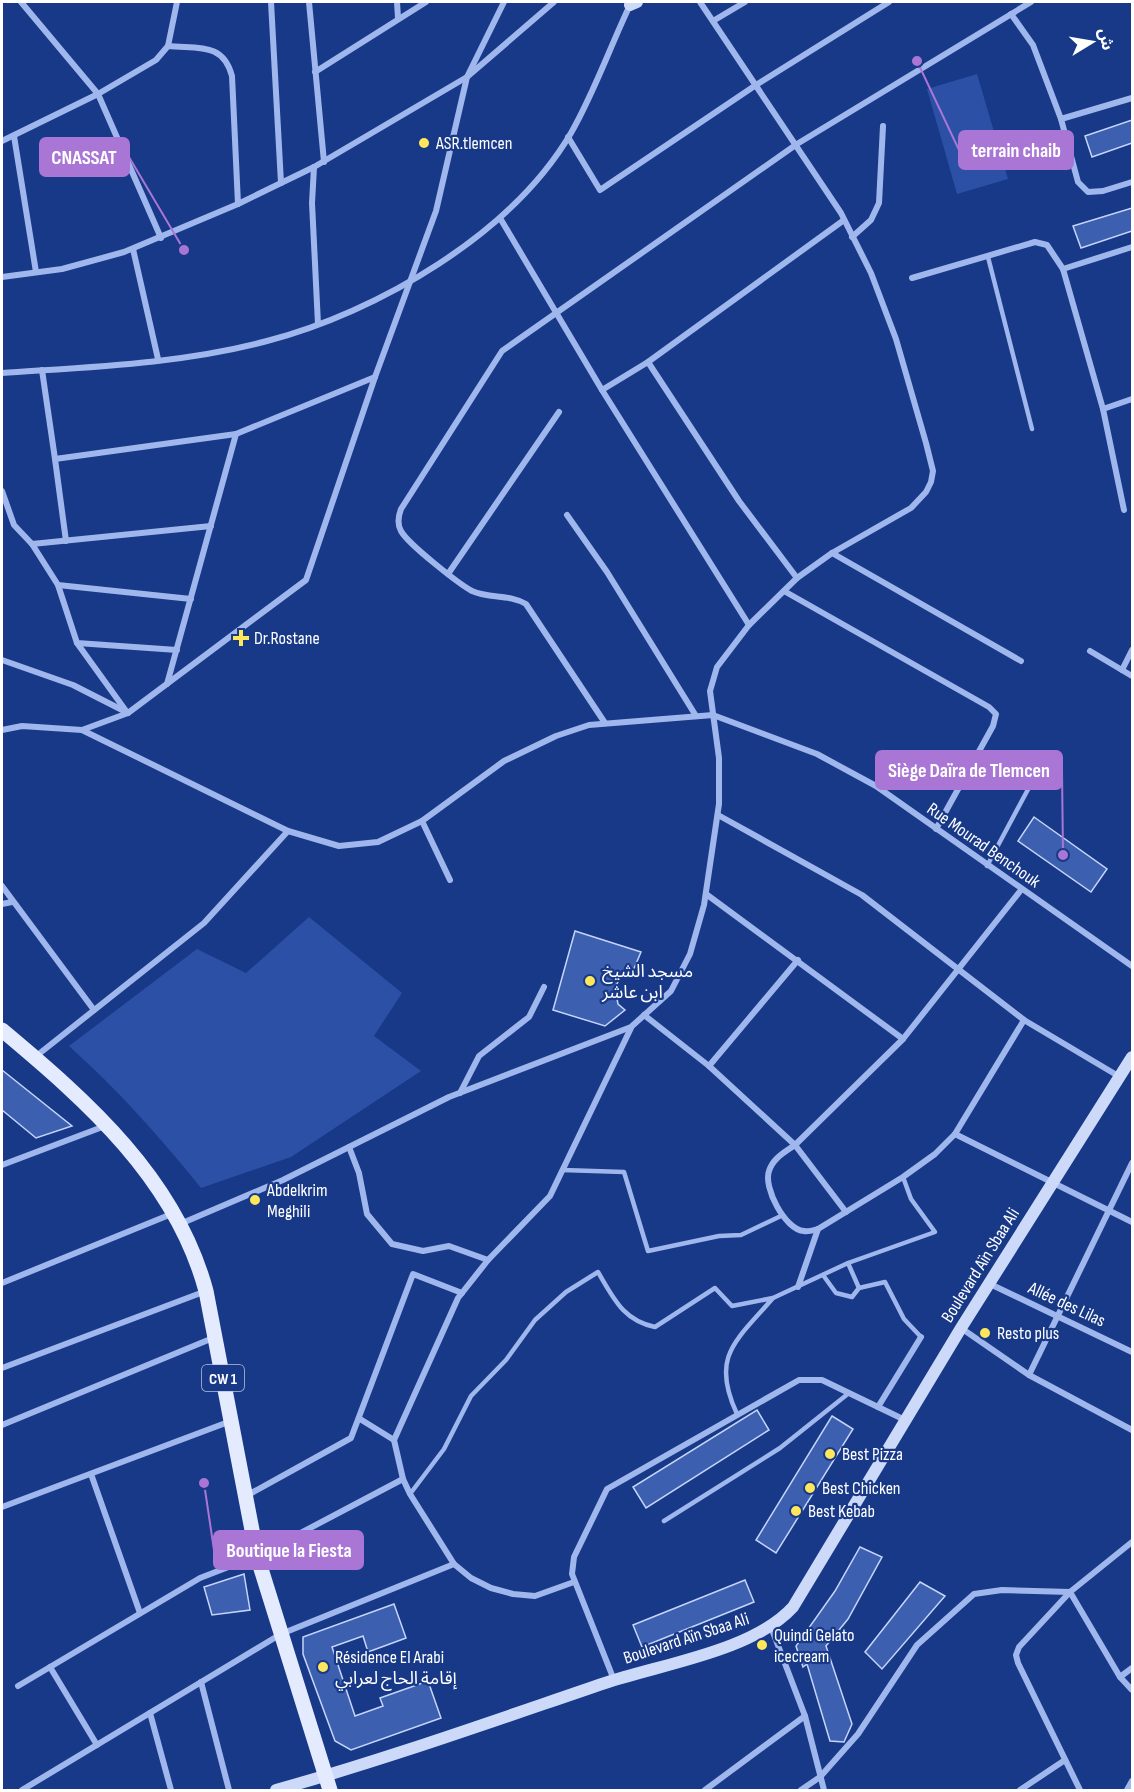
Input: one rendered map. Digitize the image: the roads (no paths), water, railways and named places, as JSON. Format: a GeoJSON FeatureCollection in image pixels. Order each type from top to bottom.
{"type":"FeatureCollection","features":[{"type":"Feature","properties":{"kind":"main road","name":"CW 1"},"geometry":{"type":"LineString","coordinates":[[2,1030],[108,1125],[145,1170],[177,1218],[198,1261],[206,1291],[257,1556],[328,1784]]}},
{"type":"Feature","properties":{"kind":"main road","name":"Boulevard Aïn Sbaa Ali"},"geometry":{"type":"LineString","coordinates":[[276,1791],[328,1784],[614,1680],[739,1643],[771,1627],[793,1607],[961,1328],[1132,1057]]}},
{"type":"Feature","properties":{"kind":"street"},"geometry":{"type":"LineString","coordinates":[[21,2],[98,94],[161,238]]}},
{"type":"Feature","properties":{"kind":"street"},"geometry":{"type":"LineString","coordinates":[[2,141],[98,94],[156,60],[168,46],[177,2]]}},
{"type":"Feature","properties":{"kind":"street"},"geometry":{"type":"LineString","coordinates":[[271,2],[281,183]]}},
{"type":"Feature","properties":{"kind":"street"},"geometry":{"type":"LineString","coordinates":[[309,2],[324,162]]}},
{"type":"Feature","properties":{"kind":"street"},"geometry":{"type":"LineString","coordinates":[[397,2],[398,18]]}},
{"type":"Feature","properties":{"kind":"street"},"geometry":{"type":"LineString","coordinates":[[315,72],[426,2]]}},
{"type":"Feature","properties":{"kind":"street"},"geometry":{"type":"LineString","coordinates":[[82,730],[128,713],[306,580],[375,377],[436,211],[467,76],[504,2]]}},
{"type":"Feature","properties":{"kind":"street"},"geometry":{"type":"LineString","coordinates":[[2,277],[62,269],[133,249],[238,204],[314,167],[467,76],[554,2]]}},
{"type":"Feature","properties":{"kind":"street"},"geometry":{"type":"LineString","coordinates":[[2,373],[158,359],[265,342],[318,324],[410,281],[484,232],[538,177],[568,137],[632,2]]}},
{"type":"Feature","properties":{"kind":"street"},"geometry":{"type":"LineString","coordinates":[[573,1582],[535,1596],[513,1594],[481,1583],[454,1564],[410,1494],[403,1479],[394,1440],[462,1293],[488,1260],[550,1196],[631,1027],[671,991],[690,954],[706,894],[718,816],[719,758],[710,691],[717,667],[749,625],[797,578],[832,554],[911,508],[926,492],[933,471],[896,339],[871,273],[844,220],[797,144],[700,2]]}},
{"type":"Feature","properties":{"kind":"street"},"geometry":{"type":"LineString","coordinates":[[713,21],[745,2]]}},
{"type":"Feature","properties":{"kind":"street"},"geometry":{"type":"LineString","coordinates":[[568,137],[600,190],[756,85],[889,2]]}},
{"type":"Feature","properties":{"kind":"street"},"geometry":{"type":"LineString","coordinates":[[605,723],[526,604],[512,597],[472,591],[448,574],[401,532],[398,518],[400,509],[502,351],[685,220],[797,144],[1030,2]]}},
{"type":"Feature","properties":{"kind":"street"},"geometry":{"type":"LineString","coordinates":[[1011,14],[1033,45],[1061,119],[1078,182],[1088,192],[1103,191],[1132,182]]}},
{"type":"Feature","properties":{"kind":"street"},"geometry":{"type":"LineString","coordinates":[[168,46],[213,50],[226,59],[230,67],[238,204]]}},
{"type":"Feature","properties":{"kind":"street"},"geometry":{"type":"LineString","coordinates":[[1061,119],[1132,98]]}},
{"type":"Feature","properties":{"kind":"street"},"geometry":{"type":"LineString","coordinates":[[852,237],[871,220],[879,203],[883,126]]}},
{"type":"Feature","properties":{"kind":"street"},"geometry":{"type":"LineString","coordinates":[[14,135],[36,272]]}},
{"type":"Feature","properties":{"kind":"street"},"geometry":{"type":"LineString","coordinates":[[314,167],[312,203],[318,324]]}},
{"type":"Feature","properties":{"kind":"street"},"geometry":{"type":"LineString","coordinates":[[500,218],[602,390],[749,625]]}},
{"type":"Feature","properties":{"kind":"street"},"geometry":{"type":"LineString","coordinates":[[602,390],[648,362],[844,220]]}},
{"type":"Feature","properties":{"kind":"street"},"geometry":{"type":"LineString","coordinates":[[912,278],[1035,242],[1047,244],[1063,269],[1103,410],[1124,510]]}},
{"type":"Feature","properties":{"kind":"street"},"geometry":{"type":"LineString","coordinates":[[133,249],[158,359]]}},
{"type":"Feature","properties":{"kind":"street"},"geometry":{"type":"LineString","coordinates":[[1063,269],[1132,249]]}},
{"type":"Feature","properties":{"kind":"street"},"geometry":{"type":"LineString","coordinates":[[648,362],[739,501],[797,578]]}},
{"type":"Feature","properties":{"kind":"street"},"geometry":{"type":"LineString","coordinates":[[42,370],[66,541]]}},
{"type":"Feature","properties":{"kind":"street"},"geometry":{"type":"LineString","coordinates":[[55,459],[236,434],[375,377]]}},
{"type":"Feature","properties":{"kind":"street"},"geometry":{"type":"LineString","coordinates":[[1103,410],[1132,399]]}},
{"type":"Feature","properties":{"kind":"street"},"geometry":{"type":"LineString","coordinates":[[448,574],[559,412]]}},
{"type":"Feature","properties":{"kind":"street"},"geometry":{"type":"LineString","coordinates":[[167,684],[236,434]]}},
{"type":"Feature","properties":{"kind":"street"},"geometry":{"type":"LineString","coordinates":[[2,491],[14,525],[32,544],[58,585],[77,643],[128,713]]}},
{"type":"Feature","properties":{"kind":"street"},"geometry":{"type":"LineString","coordinates":[[567,515],[607,572],[696,716]]}},
{"type":"Feature","properties":{"kind":"street"},"geometry":{"type":"LineString","coordinates":[[32,544],[211,526]]}},
{"type":"Feature","properties":{"kind":"street"},"geometry":{"type":"LineString","coordinates":[[832,554],[1021,661]]}},
{"type":"Feature","properties":{"kind":"street"},"geometry":{"type":"LineString","coordinates":[[58,585],[191,599]]}},
{"type":"Feature","properties":{"kind":"street"},"geometry":{"type":"LineString","coordinates":[[784,591],[989,707],[996,714],[993,726],[936,829]]}},
{"type":"Feature","properties":{"kind":"street"},"geometry":{"type":"LineString","coordinates":[[77,643],[177,650]]}},
{"type":"Feature","properties":{"kind":"street"},"geometry":{"type":"LineString","coordinates":[[1090,651],[1132,676]]}},
{"type":"Feature","properties":{"kind":"street"},"geometry":{"type":"LineString","coordinates":[[1122,670],[1132,651]]}},
{"type":"Feature","properties":{"kind":"street"},"geometry":{"type":"LineString","coordinates":[[2,660],[73,685],[128,713]]}},
{"type":"Feature","properties":{"kind":"street"},"geometry":{"type":"LineString","coordinates":[[2,730],[22,726],[82,730],[288,831],[319,842],[359,846],[388,839],[422,821],[504,761],[556,736],[605,723],[713,715]]}},
{"type":"Feature","properties":{"kind":"street","name":"Rue Mourad Benchouk"},"geometry":{"type":"LineString","coordinates":[[713,715],[818,754],[876,786],[1132,966]]}},
{"type":"Feature","properties":{"kind":"street"},"geometry":{"type":"LineString","coordinates":[[718,816],[862,895],[1024,1020],[1120,1077]]}},
{"type":"Feature","properties":{"kind":"street"},"geometry":{"type":"LineString","coordinates":[[422,821],[450,880]]}},
{"type":"Feature","properties":{"kind":"street"},"geometry":{"type":"LineString","coordinates":[[35,1058],[204,923],[288,831]]}},
{"type":"Feature","properties":{"kind":"street"},"geometry":{"type":"LineString","coordinates":[[2,886],[94,1010]]}},
{"type":"Feature","properties":{"kind":"street"},"geometry":{"type":"LineString","coordinates":[[1021,890],[903,1039],[795,1145],[774,1159],[768,1172],[768,1187],[783,1215],[793,1227],[803,1231],[818,1229],[903,1177],[955,1134],[1024,1020]]}},
{"type":"Feature","properties":{"kind":"street"},"geometry":{"type":"LineString","coordinates":[[706,894],[903,1039]]}},
{"type":"Feature","properties":{"kind":"street"},"geometry":{"type":"LineString","coordinates":[[2,904],[12,902]]}},
{"type":"Feature","properties":{"kind":"street"},"geometry":{"type":"LineString","coordinates":[[709,1066],[798,960]]}},
{"type":"Feature","properties":{"kind":"street"},"geometry":{"type":"LineString","coordinates":[[459,1093],[479,1056],[529,1017],[544,987]]}},
{"type":"Feature","properties":{"kind":"street"},"geometry":{"type":"LineString","coordinates":[[644,1015],[709,1066],[795,1145],[846,1212]]}},
{"type":"Feature","properties":{"kind":"street"},"geometry":{"type":"LineString","coordinates":[[2,1284],[283,1180],[459,1093],[631,1027]]}},
{"type":"Feature","properties":{"kind":"street"},"geometry":{"type":"LineString","coordinates":[[2,1165],[108,1125]]}},
{"type":"Feature","properties":{"kind":"street"},"geometry":{"type":"LineString","coordinates":[[955,1134],[1132,1222]]}},
{"type":"Feature","properties":{"kind":"street"},"geometry":{"type":"LineString","coordinates":[[349,1147],[359,1173],[367,1214],[392,1244],[423,1251],[449,1246],[488,1260]]}},
{"type":"Feature","properties":{"kind":"street"},"geometry":{"type":"LineString","coordinates":[[1029,1375],[1132,1162]]}},
{"type":"Feature","properties":{"kind":"street"},"geometry":{"type":"LineString","coordinates":[[798,1287],[818,1229]]}},
{"type":"Feature","properties":{"kind":"street"},"geometry":{"type":"LineString","coordinates":[[246,1496],[351,1438],[413,1274],[462,1293]]}},
{"type":"Feature","properties":{"kind":"street","name":"Allée des Lilas"},"geometry":{"type":"LineString","coordinates":[[989,1283],[1132,1352]]}},
{"type":"Feature","properties":{"kind":"street"},"geometry":{"type":"LineString","coordinates":[[2,1368],[206,1291]]}},
{"type":"Feature","properties":{"kind":"street"},"geometry":{"type":"LineString","coordinates":[[961,1328],[1029,1375],[1132,1430]]}},
{"type":"Feature","properties":{"kind":"street"},"geometry":{"type":"LineString","coordinates":[[878,1407],[921,1337]]}},
{"type":"Feature","properties":{"kind":"street"},"geometry":{"type":"LineString","coordinates":[[2,1425],[214,1338]]}},
{"type":"Feature","properties":{"kind":"street"},"geometry":{"type":"LineString","coordinates":[[614,1680],[573,1582],[574,1557],[607,1489],[792,1383],[807,1378],[822,1380],[906,1420]]}},
{"type":"Feature","properties":{"kind":"street"},"geometry":{"type":"LineString","coordinates":[[360,1419],[394,1440]]}},
{"type":"Feature","properties":{"kind":"street"},"geometry":{"type":"LineString","coordinates":[[2,1507],[231,1420]]}},
{"type":"Feature","properties":{"kind":"street"},"geometry":{"type":"LineString","coordinates":[[91,1474],[140,1614]]}},
{"type":"Feature","properties":{"kind":"street"},"geometry":{"type":"LineString","coordinates":[[18,1686],[200,1578],[257,1556],[403,1479]]}},
{"type":"Feature","properties":{"kind":"street"},"geometry":{"type":"LineString","coordinates":[[1080,1791],[1016,1655],[1019,1647],[1070,1592],[1132,1542]]}},
{"type":"Feature","properties":{"kind":"street"},"geometry":{"type":"LineString","coordinates":[[22,1791],[281,1634],[454,1564]]}},
{"type":"Feature","properties":{"kind":"street"},"geometry":{"type":"LineString","coordinates":[[801,1791],[820,1777],[858,1734],[917,1645],[974,1594],[992,1590],[1070,1592]]}},
{"type":"Feature","properties":{"kind":"street"},"geometry":{"type":"LineString","coordinates":[[1070,1592],[1120,1677],[1132,1689]]}},
{"type":"Feature","properties":{"kind":"street"},"geometry":{"type":"LineString","coordinates":[[771,1627],[805,1716],[824,1791]]}},
{"type":"Feature","properties":{"kind":"street"},"geometry":{"type":"LineString","coordinates":[[50,1667],[97,1745]]}},
{"type":"Feature","properties":{"kind":"street"},"geometry":{"type":"LineString","coordinates":[[1120,1677],[1132,1668]]}},
{"type":"Feature","properties":{"kind":"street"},"geometry":{"type":"LineString","coordinates":[[201,1682],[229,1791]]}},
{"type":"Feature","properties":{"kind":"street"},"geometry":{"type":"LineString","coordinates":[[150,1713],[171,1791]]}},
{"type":"Feature","properties":{"kind":"street"},"geometry":{"type":"LineString","coordinates":[[705,1791],[805,1716]]}},
{"type":"Feature","properties":{"kind":"street"},"geometry":{"type":"LineString","coordinates":[[1020,1791],[1065,1760]]}},
{"type":"Feature","properties":{"kind":"street"},"geometry":{"type":"LineString","coordinates":[[1127,1791],[1132,1781]]}},
{"type":"Feature","properties":{"kind":"lane"},"geometry":{"type":"LineString","coordinates":[[988,257],[1032,429]]}},
{"type":"Feature","properties":{"kind":"lane"},"geometry":{"type":"LineString","coordinates":[[987,866],[1040,767]]}},
{"type":"Feature","properties":{"kind":"lane"},"geometry":{"type":"LineString","coordinates":[[562,1170],[624,1172],[648,1251],[719,1236],[741,1235],[783,1215]]}},
{"type":"Feature","properties":{"kind":"lane"},"geometry":{"type":"LineString","coordinates":[[410,1494],[444,1449],[471,1396],[506,1360],[535,1320],[566,1292],[598,1272],[617,1305],[638,1323],[655,1327],[716,1288],[732,1306],[773,1298],[848,1263],[935,1232],[911,1199],[903,1177]]}},
{"type":"Feature","properties":{"kind":"lane"},"geometry":{"type":"LineString","coordinates":[[848,1263],[859,1288]]}},
{"type":"Feature","properties":{"kind":"lane"},"geometry":{"type":"LineString","coordinates":[[824,1275],[836,1293],[852,1297],[859,1288],[885,1282],[904,1319],[921,1337]]}},
{"type":"Feature","properties":{"kind":"lane"},"geometry":{"type":"LineString","coordinates":[[737,1414],[723,1376],[725,1362],[735,1343],[773,1298]]}},
{"type":"Feature","properties":{"kind":"lane"},"geometry":{"type":"LineString","coordinates":[[664,1521],[780,1448],[849,1393]]}},
{"type":"Feature","properties":{"kind":"place","name":"terrain chaib"},"geometry":{"type":"Point","coordinates":[917,61]}},
{"type":"Feature","properties":{"kind":"place","name":"ASR.tlemcen"},"geometry":{"type":"Point","coordinates":[424,143]}},
{"type":"Feature","properties":{"kind":"place","name":"CNASSAT"},"geometry":{"type":"Point","coordinates":[184,250]}},
{"type":"Feature","properties":{"kind":"place","name":"Dr.Rostane"},"geometry":{"type":"Point","coordinates":[241,638]}},
{"type":"Feature","properties":{"kind":"place","name":"Siège Daïra de Tlemcen"},"geometry":{"type":"Point","coordinates":[1063,855]}},
{"type":"Feature","properties":{"kind":"place","name":"مسجد الشيخ ابن عاشر"},"geometry":{"type":"Point","coordinates":[590,981]}},
{"type":"Feature","properties":{"kind":"place","name":"Abdelkrim Meghili"},"geometry":{"type":"Point","coordinates":[255,1200]}},
{"type":"Feature","properties":{"kind":"place","name":"Resto plus"},"geometry":{"type":"Point","coordinates":[985,1333]}},
{"type":"Feature","properties":{"kind":"place","name":"Best Pizza"},"geometry":{"type":"Point","coordinates":[830,1454]}},
{"type":"Feature","properties":{"kind":"place","name":"Boutique la Fiesta"},"geometry":{"type":"Point","coordinates":[204,1483]}},
{"type":"Feature","properties":{"kind":"place","name":"Best Chicken"},"geometry":{"type":"Point","coordinates":[810,1488]}},
{"type":"Feature","properties":{"kind":"place","name":"Best Kebab"},"geometry":{"type":"Point","coordinates":[796,1511]}},
{"type":"Feature","properties":{"kind":"place","name":"Quindi Gelato icecream"},"geometry":{"type":"Point","coordinates":[762,1645]}},
{"type":"Feature","properties":{"kind":"place","name":"Résidence El Arabi إقامة الحاج لعرابي"},"geometry":{"type":"Point","coordinates":[323,1667]}}]}
